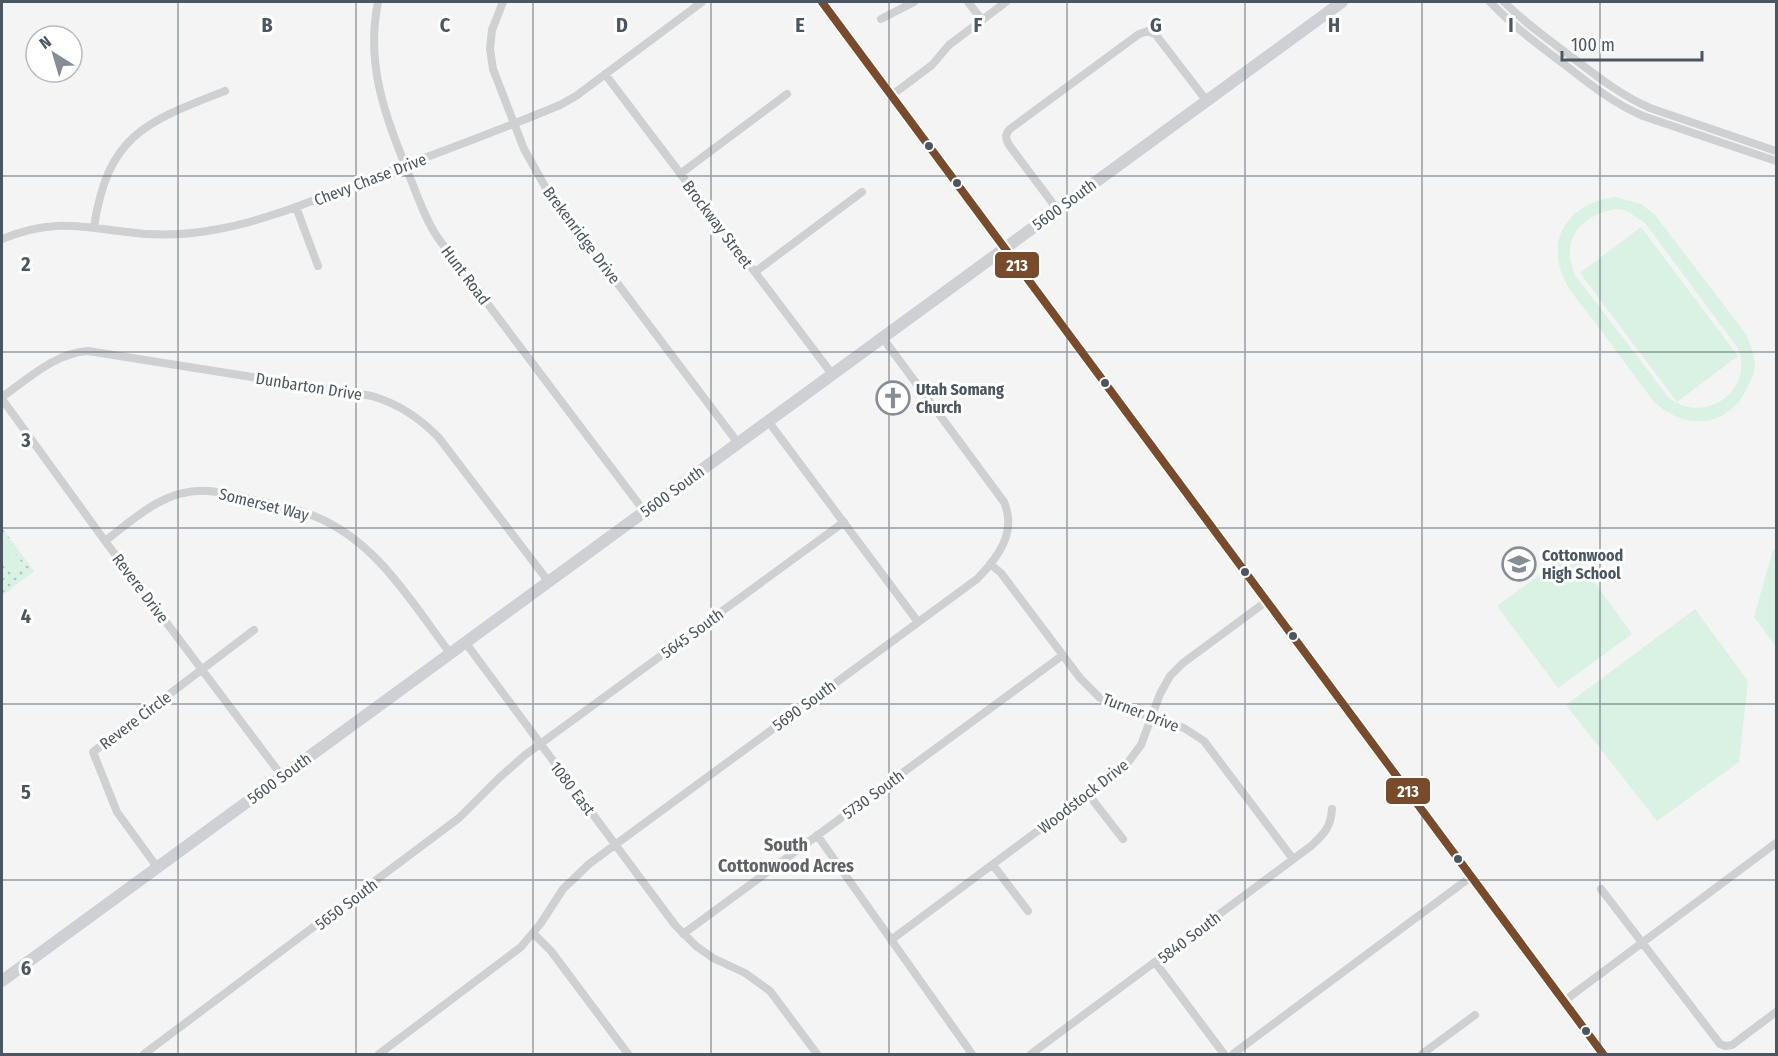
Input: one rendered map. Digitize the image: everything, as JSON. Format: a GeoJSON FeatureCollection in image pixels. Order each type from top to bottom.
{"type":"FeatureCollection","features":[{"type":"Feature","properties":{"kind":"main road"},"geometry":{"type":"LineString","coordinates":[[822,2],[1604,1054]]}},
{"type":"Feature","properties":{"kind":"main road","name":"5600 South"},"geometry":{"type":"LineString","coordinates":[[2,981],[1342,2]]}},
{"type":"Feature","properties":{"kind":"street","name":"Hunt Road"},"geometry":{"type":"LineString","coordinates":[[378,2],[373,47],[376,78],[384,109],[426,217],[438,238],[644,511]]}},
{"type":"Feature","properties":{"kind":"street","name":"Brekenridge Drive"},"geometry":{"type":"LineString","coordinates":[[503,2],[492,30],[490,49],[493,69],[531,163],[547,190],[738,443]]}},
{"type":"Feature","properties":{"kind":"street","name":"Chevy Chase Drive"},"geometry":{"type":"LineString","coordinates":[[2,239],[27,230],[54,226],[94,227],[148,234],[200,232],[250,222],[296,207],[567,102],[702,2]]}},
{"type":"Feature","properties":{"kind":"street"},"geometry":{"type":"LineString","coordinates":[[881,19],[914,2]]}},
{"type":"Feature","properties":{"kind":"street"},"geometry":{"type":"LineString","coordinates":[[968,2],[982,20]]}},
{"type":"Feature","properties":{"kind":"street"},"geometry":{"type":"LineString","coordinates":[[892,94],[932,65],[949,45],[1006,2]]}},
{"type":"Feature","properties":{"kind":"street"},"geometry":{"type":"LineString","coordinates":[[1490,2],[1532,40],[1626,108],[1643,116],[1776,161]]}},
{"type":"Feature","properties":{"kind":"street"},"geometry":{"type":"LineString","coordinates":[[1504,2],[1539,32],[1632,100],[1776,151]]}},
{"type":"Feature","properties":{"kind":"street"},"geometry":{"type":"LineString","coordinates":[[1057,209],[1009,145],[1006,134],[1139,34],[1148,31],[1156,35],[1206,100]]}},
{"type":"Feature","properties":{"kind":"street","name":"Brockway Street"},"geometry":{"type":"LineString","coordinates":[[605,74],[832,374]]}},
{"type":"Feature","properties":{"kind":"street"},"geometry":{"type":"LineString","coordinates":[[94,227],[103,184],[114,162],[129,142],[147,125],[163,116],[225,92]]}},
{"type":"Feature","properties":{"kind":"street"},"geometry":{"type":"LineString","coordinates":[[680,174],[787,94]]}},
{"type":"Feature","properties":{"kind":"street"},"geometry":{"type":"LineString","coordinates":[[755,272],[862,192]]}},
{"type":"Feature","properties":{"kind":"street"},"geometry":{"type":"LineString","coordinates":[[296,207],[318,266]]}},
{"type":"Feature","properties":{"kind":"street","name":"5690 South"},"geometry":{"type":"LineString","coordinates":[[380,1054],[509,957],[533,933],[574,877],[615,844],[977,579],[990,564],[1007,536],[1008,513],[1004,502],[882,337]]}},
{"type":"Feature","properties":{"kind":"street","name":"Dunbarton Drive"},"geometry":{"type":"LineString","coordinates":[[2,398],[58,358],[88,351],[372,396],[385,400],[420,420],[439,438],[548,581]]}},
{"type":"Feature","properties":{"kind":"street","name":"Revere Drive"},"geometry":{"type":"LineString","coordinates":[[2,398],[105,541],[282,776]]}},
{"type":"Feature","properties":{"kind":"street"},"geometry":{"type":"LineString","coordinates":[[768,421],[918,622]]}},
{"type":"Feature","properties":{"kind":"street","name":"Somerset Way"},"geometry":{"type":"LineString","coordinates":[[105,541],[155,503],[189,492],[216,492],[302,512],[337,527],[367,549],[385,567],[450,653]]}},
{"type":"Feature","properties":{"kind":"street","name":"5645 South"},"geometry":{"type":"LineString","coordinates":[[540,744],[844,522]]}},
{"type":"Feature","properties":{"kind":"street","name":"Turner Drive"},"geometry":{"type":"LineString","coordinates":[[990,564],[1002,573],[1080,678],[1100,698],[1119,707],[1184,728],[1204,741],[1293,859]]}},
{"type":"Feature","properties":{"kind":"street","name":"Woodstock Drive"},"geometry":{"type":"LineString","coordinates":[[891,940],[1117,772],[1134,756],[1147,733],[1160,694],[1170,676],[1183,663],[1267,601]]}},
{"type":"Feature","properties":{"kind":"street","name":"Revere Circle"},"geometry":{"type":"LineString","coordinates":[[157,867],[117,812],[93,752],[254,630]]}},
{"type":"Feature","properties":{"kind":"street","name":"1080 East"},"geometry":{"type":"LineString","coordinates":[[465,642],[683,934],[713,958],[745,973],[770,991],[817,1054]]}},
{"type":"Feature","properties":{"kind":"street","name":"5730 South"},"geometry":{"type":"LineString","coordinates":[[683,934],[1064,655]]}},
{"type":"Feature","properties":{"kind":"street","name":"5650 South"},"geometry":{"type":"LineString","coordinates":[[144,1054],[451,825],[472,807],[513,764],[540,744]]}},
{"type":"Feature","properties":{"kind":"street"},"geometry":{"type":"LineString","coordinates":[[1088,794],[1123,839]]}},
{"type":"Feature","properties":{"kind":"street","name":"5840 South"},"geometry":{"type":"LineString","coordinates":[[1031,1054],[1326,833],[1332,822],[1332,809]]}},
{"type":"Feature","properties":{"kind":"street"},"geometry":{"type":"LineString","coordinates":[[817,835],[972,1054]]}},
{"type":"Feature","properties":{"kind":"street"},"geometry":{"type":"LineString","coordinates":[[1564,1001],[1776,843]]}},
{"type":"Feature","properties":{"kind":"street"},"geometry":{"type":"LineString","coordinates":[[993,865],[1028,911]]}},
{"type":"Feature","properties":{"kind":"street"},"geometry":{"type":"LineString","coordinates":[[1233,1054],[1472,876]]}},
{"type":"Feature","properties":{"kind":"street"},"geometry":{"type":"LineString","coordinates":[[1601,889],[1719,1044],[1725,1046],[1740,1040],[1776,1012]]}},
{"type":"Feature","properties":{"kind":"street"},"geometry":{"type":"LineString","coordinates":[[533,933],[551,951],[625,1054]]}},
{"type":"Feature","properties":{"kind":"street"},"geometry":{"type":"LineString","coordinates":[[1155,962],[1224,1054]]}},
{"type":"Feature","properties":{"kind":"street"},"geometry":{"type":"LineString","coordinates":[[1422,1054],[1475,1015]]}},
{"type":"Feature","properties":{"kind":"green space"},"geometry":{"type":"Polygon","coordinates":[[[1615,197],[1641,204],[1655,215],[1746,334],[1754,357],[1754,374],[1741,398],[1720,417],[1708,421],[1694,421],[1667,412],[1654,402],[1568,286],[1558,259],[1561,232],[1576,212],[1601,200],[1615,197]],[[1618,209],[1600,213],[1579,228],[1571,243],[1570,252],[1575,275],[1669,398],[1681,405],[1694,408],[1718,403],[1736,386],[1740,374],[1741,358],[1738,349],[1645,223],[1627,211],[1618,209]]]}},
{"type":"Feature","properties":{"kind":"green space"},"geometry":{"type":"Polygon","coordinates":[[[1641,227],[1738,356],[1677,402],[1580,273],[1641,227]]]}},
{"type":"Feature","properties":{"kind":"green space"},"geometry":{"type":"Polygon","coordinates":[[[2,528],[34,571],[2,596],[2,528]]]}},
{"type":"Feature","properties":{"kind":"green space"},"geometry":{"type":"Polygon","coordinates":[[[5,540],[25,567],[13,576],[2,561],[2,542],[5,540]]]}},
{"type":"Feature","properties":{"kind":"green space"},"geometry":{"type":"Polygon","coordinates":[[[1776,548],[1776,647],[1754,617],[1773,550],[1776,548]]]}},
{"type":"Feature","properties":{"kind":"green space"},"geometry":{"type":"Polygon","coordinates":[[[1572,551],[1632,634],[1558,688],[1497,606],[1572,551]]]}},
{"type":"Feature","properties":{"kind":"green space"},"geometry":{"type":"Polygon","coordinates":[[[1695,609],[1748,681],[1739,762],[1657,821],[1566,705],[1695,609]]]}},
{"type":"Feature","properties":{"kind":"transit line","name":"213"},"geometry":{"type":"LineString","coordinates":[[822,2],[1603,1054]]}},
{"type":"Feature","properties":{"kind":"place","name":"Utah Somang Church"},"geometry":{"type":"Point","coordinates":[893,398]}},
{"type":"Feature","properties":{"kind":"place","name":"Cottonwood High School"},"geometry":{"type":"Point","coordinates":[1519,564]}},
{"type":"Feature","properties":{"kind":"district","name":"South Cottonwood Acres"},"geometry":{"type":"Point","coordinates":[786,855]}}]}
